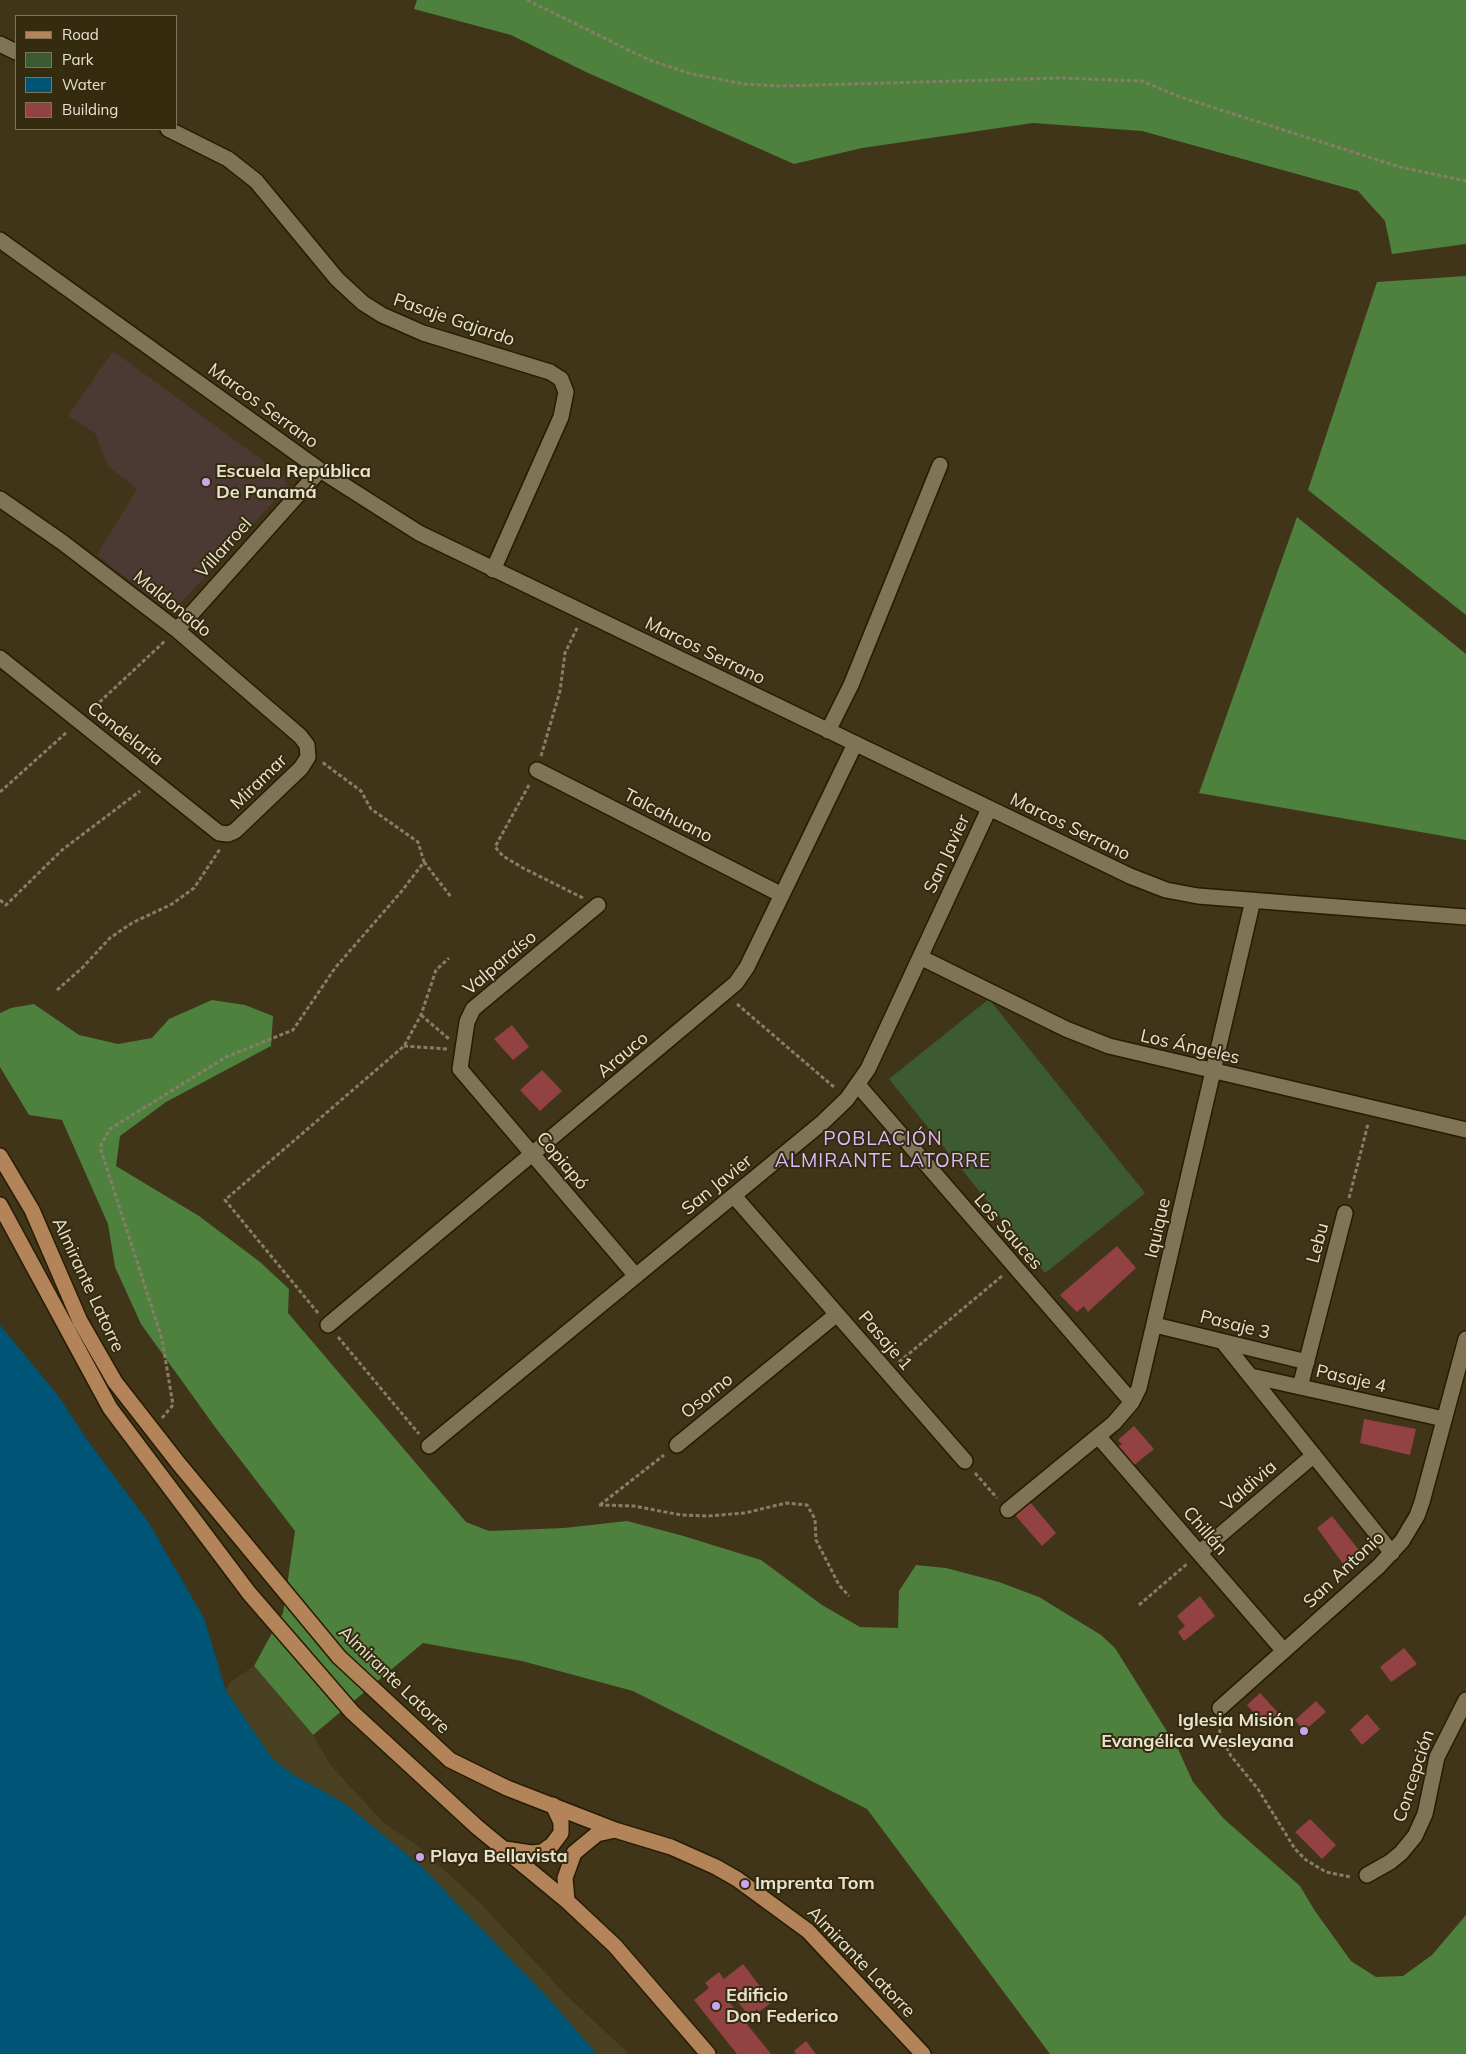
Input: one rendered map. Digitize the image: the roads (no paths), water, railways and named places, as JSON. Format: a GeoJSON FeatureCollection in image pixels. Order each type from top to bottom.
{"type":"FeatureCollection","features":[{"type":"Feature","properties":{"kind":"main road","name":"Almirante Latorre"},"geometry":{"type":"LineString","coordinates":[[0,1156],[32,1210],[80,1321],[115,1382],[179,1464],[339,1657],[450,1760],[480,1777],[615,1830],[664,1844],[716,1867],[784,1912],[808,1931],[923,2054]]}},
{"type":"Feature","properties":{"kind":"main road","name":"Almirante Latorre"},"geometry":{"type":"LineString","coordinates":[[0,1205],[110,1408],[249,1593],[352,1712],[441,1795],[567,1900],[615,1946],[708,2054]]}},
{"type":"Feature","properties":{"kind":"main road"},"geometry":{"type":"LineString","coordinates":[[504,1849],[531,1853],[542,1852],[552,1845],[562,1833],[561,1822],[553,1805]]}},
{"type":"Feature","properties":{"kind":"main road"},"geometry":{"type":"LineString","coordinates":[[567,1900],[565,1878],[574,1853],[597,1834],[615,1830]]}},
{"type":"Feature","properties":{"kind":"street"},"geometry":{"type":"LineString","coordinates":[[0,44],[15,52]]}},
{"type":"Feature","properties":{"kind":"street","name":"Pasaje Gajardo"},"geometry":{"type":"LineString","coordinates":[[170,130],[228,159],[256,181],[336,279],[363,303],[382,315],[423,333],[550,372],[561,379],[566,392],[561,417],[493,570]]}},
{"type":"Feature","properties":{"kind":"street","name":"Marcos Serrano"},"geometry":{"type":"LineString","coordinates":[[0,240],[320,470],[419,533],[1147,884],[1182,894],[1466,917]]}},
{"type":"Feature","properties":{"kind":"street"},"geometry":{"type":"LineString","coordinates":[[828,731],[851,685],[940,465]]}},
{"type":"Feature","properties":{"kind":"street","name":"Villarroel"},"geometry":{"type":"LineString","coordinates":[[177,630],[320,470]]}},
{"type":"Feature","properties":{"kind":"street","name":"Maldonado"},"geometry":{"type":"LineString","coordinates":[[0,499],[69,547],[177,630],[300,736],[308,751]]}},
{"type":"Feature","properties":{"kind":"street","name":"Candelaria"},"geometry":{"type":"LineString","coordinates":[[0,658],[214,830],[228,834]]}},
{"type":"Feature","properties":{"kind":"street","name":"Arauco"},"geometry":{"type":"LineString","coordinates":[[328,1325],[725,994],[747,966],[855,744]]}},
{"type":"Feature","properties":{"kind":"street","name":"Miramar"},"geometry":{"type":"LineString","coordinates":[[228,834],[235,831],[302,768],[308,757],[308,751]]}},
{"type":"Feature","properties":{"kind":"street","name":"Talcahuano"},"geometry":{"type":"LineString","coordinates":[[537,770],[782,895]]}},
{"type":"Feature","properties":{"kind":"street","name":"San Javier"},"geometry":{"type":"LineString","coordinates":[[429,1446],[734,1196],[848,1099],[868,1069],[989,809]]}},
{"type":"Feature","properties":{"kind":"street","name":"Iquique"},"geometry":{"type":"LineString","coordinates":[[1008,1510],[1114,1423],[1132,1402],[1144,1374],[1253,900]]}},
{"type":"Feature","properties":{"kind":"street","name":"Valparaíso"},"geometry":{"type":"LineString","coordinates":[[460,1069],[466,1022],[474,1010],[598,905]]}},
{"type":"Feature","properties":{"kind":"street","name":"Los Ángeles"},"geometry":{"type":"LineString","coordinates":[[920,957],[1094,1042],[1214,1072],[1466,1130]]}},
{"type":"Feature","properties":{"kind":"street","name":"Copiapó"},"geometry":{"type":"LineString","coordinates":[[460,1069],[636,1276]]}},
{"type":"Feature","properties":{"kind":"street","name":"Los Sauces"},"geometry":{"type":"LineString","coordinates":[[858,1085],[1132,1402]]}},
{"type":"Feature","properties":{"kind":"street","name":"Pasaje 1"},"geometry":{"type":"LineString","coordinates":[[734,1196],[965,1461]]}},
{"type":"Feature","properties":{"kind":"street","name":"Lebu"},"geometry":{"type":"LineString","coordinates":[[1300,1387],[1345,1213]]}},
{"type":"Feature","properties":{"kind":"street","name":"Osorno"},"geometry":{"type":"LineString","coordinates":[[677,1444],[837,1314]]}},
{"type":"Feature","properties":{"kind":"street","name":"Pasaje 3"},"geometry":{"type":"LineString","coordinates":[[1155,1325],[1306,1362]]}},
{"type":"Feature","properties":{"kind":"street","name":"San Antonio"},"geometry":{"type":"LineString","coordinates":[[1220,1708],[1392,1553],[1402,1541],[1417,1516],[1466,1339]]}},
{"type":"Feature","properties":{"kind":"street"},"geometry":{"type":"LineString","coordinates":[[1223,1342],[1392,1553]]}},
{"type":"Feature","properties":{"kind":"street","name":"Pasaje 4"},"geometry":{"type":"LineString","coordinates":[[1250,1376],[1444,1419]]}},
{"type":"Feature","properties":{"kind":"street","name":"Chillán"},"geometry":{"type":"LineString","coordinates":[[1098,1436],[1284,1651]]}},
{"type":"Feature","properties":{"kind":"street","name":"Valdivia"},"geometry":{"type":"LineString","coordinates":[[1199,1553],[1314,1455]]}},
{"type":"Feature","properties":{"kind":"street","name":"Concepción"},"geometry":{"type":"LineString","coordinates":[[1367,1875],[1390,1862],[1415,1836],[1424,1814],[1437,1757],[1466,1700]]}},
{"type":"Feature","properties":{"kind":"water"},"geometry":{"type":"Polygon","coordinates":[[[0,1325],[57,1394],[88,1441],[149,1523],[204,1618],[226,1691],[273,1759],[294,1775],[344,1803],[420,1865],[549,1999],[597,2054],[0,2054],[0,1325]]]}},
{"type":"Feature","properties":{"kind":"place","name":"Escuela República De Panamá"},"geometry":{"type":"Point","coordinates":[206,482]}},
{"type":"Feature","properties":{"kind":"place","name":"Iglesia Misión Evangélica Wesleyana"},"geometry":{"type":"Point","coordinates":[1304,1731]}},
{"type":"Feature","properties":{"kind":"place","name":"Playa Bellavista"},"geometry":{"type":"Point","coordinates":[420,1857]}},
{"type":"Feature","properties":{"kind":"place","name":"Imprenta Tom"},"geometry":{"type":"Point","coordinates":[745,1884]}},
{"type":"Feature","properties":{"kind":"place","name":"Edificio Don Federico"},"geometry":{"type":"Point","coordinates":[716,2006]}},
{"type":"Feature","properties":{"kind":"district","name":"POBLACIÓN ALMIRANTE LATORRE"},"geometry":{"type":"Point","coordinates":[883,1150]}}]}
